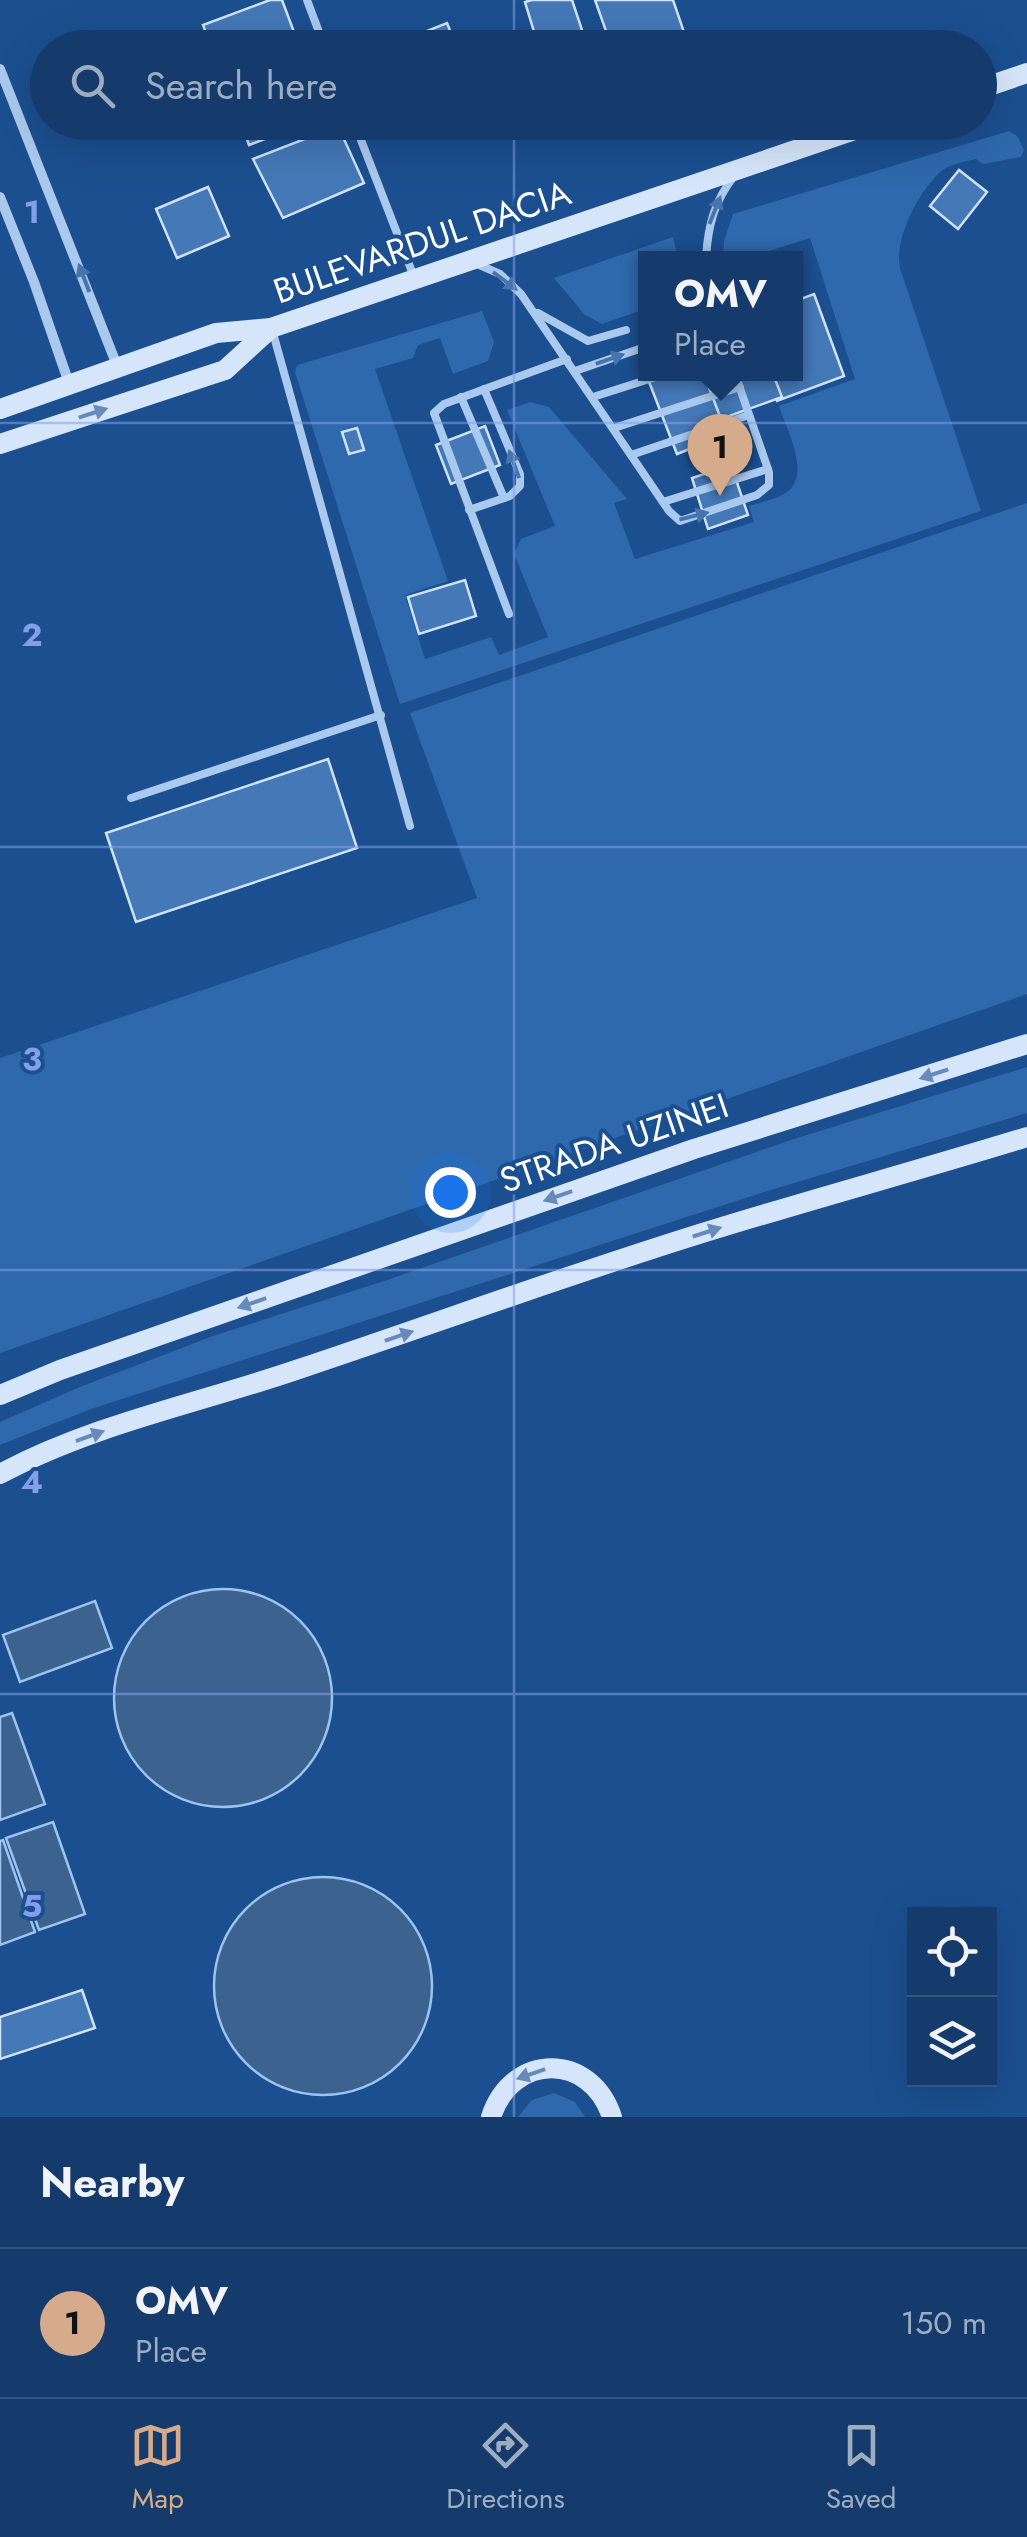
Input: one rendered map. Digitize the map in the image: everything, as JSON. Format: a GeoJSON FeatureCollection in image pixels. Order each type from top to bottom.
{"type":"FeatureCollection","features":[{"type":"Feature","properties":{"kind":"street"},"geometry":{"type":"LineString","coordinates":[[0,69],[119,369]]}},
{"type":"Feature","properties":{"kind":"street"},"geometry":{"type":"LineString","coordinates":[[997,84],[1027,74]]}},
{"type":"Feature","properties":{"kind":"street","name":"BULEVARDUL DACIA"},"geometry":{"type":"LineString","coordinates":[[0,444],[225,370],[271,328],[824,140]]}},
{"type":"Feature","properties":{"kind":"street"},"geometry":{"type":"LineString","coordinates":[[0,197],[70,386]]}},
{"type":"Feature","properties":{"kind":"street"},"geometry":{"type":"LineString","coordinates":[[0,410],[216,334],[271,328]]}},
{"type":"Feature","properties":{"kind":"street","name":"STRADA UZINEI"},"geometry":{"type":"LineString","coordinates":[[0,1395],[78,1364],[676,1155],[1027,1044]]}},
{"type":"Feature","properties":{"kind":"street"},"geometry":{"type":"LineString","coordinates":[[0,1474],[131,1421],[258,1384],[720,1228],[1027,1136]]}},
{"type":"Feature","properties":{"kind":"street"},"geometry":{"type":"LineString","coordinates":[[490,2116],[514,2080],[533,2070],[552,2068],[572,2071],[590,2082],[604,2096],[612,2117]]}},
{"type":"Feature","properties":{"kind":"lane"},"geometry":{"type":"LineString","coordinates":[[307,0],[318,30]]}},
{"type":"Feature","properties":{"kind":"lane"},"geometry":{"type":"LineString","coordinates":[[361,140],[416,281]]}},
{"type":"Feature","properties":{"kind":"lane"},"geometry":{"type":"LineString","coordinates":[[707,251],[714,210],[742,167]]}},
{"type":"Feature","properties":{"kind":"lane"},"geometry":{"type":"LineString","coordinates":[[468,260],[510,281],[676,519],[685,521],[761,493],[768,485],[768,469],[738,381]]}},
{"type":"Feature","properties":{"kind":"lane"},"geometry":{"type":"LineString","coordinates":[[534,311],[588,341],[626,330]]}},
{"type":"Feature","properties":{"kind":"lane"},"geometry":{"type":"LineString","coordinates":[[271,328],[410,826]]}},
{"type":"Feature","properties":{"kind":"lane"},"geometry":{"type":"LineString","coordinates":[[576,372],[638,350]]}},
{"type":"Feature","properties":{"kind":"lane"},"geometry":{"type":"LineString","coordinates":[[509,614],[434,420],[440,406],[567,359]]}},
{"type":"Feature","properties":{"kind":"lane"},"geometry":{"type":"LineString","coordinates":[[593,397],[644,381]]}},
{"type":"Feature","properties":{"kind":"lane"},"geometry":{"type":"LineString","coordinates":[[614,428],[740,387]]}},
{"type":"Feature","properties":{"kind":"lane"},"geometry":{"type":"LineString","coordinates":[[469,510],[504,498],[520,486],[520,474],[484,389]]}},
{"type":"Feature","properties":{"kind":"lane"},"geometry":{"type":"LineString","coordinates":[[462,397],[504,498]]}},
{"type":"Feature","properties":{"kind":"lane"},"geometry":{"type":"LineString","coordinates":[[631,455],[749,415]]}},
{"type":"Feature","properties":{"kind":"lane"},"geometry":{"type":"LineString","coordinates":[[663,502],[768,469]]}},
{"type":"Feature","properties":{"kind":"lane"},"geometry":{"type":"LineString","coordinates":[[131,798],[381,715]]}},
{"type":"Feature","properties":{"kind":"shaded area"},"geometry":{"type":"Polygon","coordinates":[[[1009,131],[1017,136],[1024,150],[1021,157],[983,164],[976,159],[943,170],[916,204],[904,230],[899,256],[981,511],[400,704],[295,372],[297,365],[482,311],[494,342],[488,361],[453,374],[440,338],[418,345],[413,358],[375,369],[448,581],[405,595],[425,659],[491,637],[499,655],[548,637],[514,554],[521,539],[555,526],[507,410],[530,402],[549,407],[627,499],[614,503],[635,559],[754,522],[749,506],[784,494],[795,483],[795,450],[779,406],[855,379],[810,238],[769,251],[723,251],[733,214],[979,140],[997,140],[997,135],[1009,131]]]}},
{"type":"Feature","properties":{"kind":"shaded area"},"geometry":{"type":"Polygon","coordinates":[[[673,237],[676,251],[638,251],[638,311],[602,324],[584,314],[554,278],[673,237]]]}},
{"type":"Feature","properties":{"kind":"shaded area"},"geometry":{"type":"Polygon","coordinates":[[[1027,503],[1027,994],[0,1353],[0,1058],[477,898],[410,713],[1027,503]]]}},
{"type":"Feature","properties":{"kind":"shaded area"},"geometry":{"type":"Polygon","coordinates":[[[1027,1067],[1027,1113],[758,1194],[91,1409],[0,1445],[0,1422],[213,1336],[797,1138],[1027,1067]]]}},
{"type":"Feature","properties":{"kind":"shaded area"},"geometry":{"type":"Polygon","coordinates":[[[223,1589],[265,1598],[300,1621],[323,1656],[332,1698],[323,1740],[300,1775],[265,1798],[223,1807],[181,1798],[146,1775],[123,1740],[114,1698],[123,1656],[146,1621],[181,1598],[223,1589]]]}},
{"type":"Feature","properties":{"kind":"shaded area"},"geometry":{"type":"Polygon","coordinates":[[[95,1601],[112,1648],[20,1682],[3,1635],[95,1601]]]}},
{"type":"Feature","properties":{"kind":"shaded area"},"geometry":{"type":"Polygon","coordinates":[[[12,1713],[45,1804],[0,1820],[0,1717],[12,1713]]]}},
{"type":"Feature","properties":{"kind":"shaded area"},"geometry":{"type":"Polygon","coordinates":[[[53,1822],[85,1914],[39,1930],[6,1838],[53,1822]]]}},
{"type":"Feature","properties":{"kind":"shaded area"},"geometry":{"type":"Polygon","coordinates":[[[3,1840],[35,1932],[0,1945],[0,1841],[3,1840]]]}},
{"type":"Feature","properties":{"kind":"shaded area"},"geometry":{"type":"Polygon","coordinates":[[[323,1877],[365,1886],[400,1909],[423,1944],[432,1986],[423,2028],[400,2063],[365,2086],[323,2095],[281,2086],[246,2063],[223,2028],[214,1986],[223,1944],[246,1909],[281,1886],[323,1877]]]}},
{"type":"Feature","properties":{"kind":"shaded area"},"geometry":{"type":"Polygon","coordinates":[[[554,2093],[575,2102],[585,2117],[518,2117],[532,2100],[554,2093]]]}},
{"type":"Feature","properties":{"kind":"building"},"geometry":{"type":"Polygon","coordinates":[[[270,0],[282,0],[293,30],[205,30],[203,25],[270,0]]]}},
{"type":"Feature","properties":{"kind":"building"},"geometry":{"type":"Polygon","coordinates":[[[572,0],[582,30],[534,30],[525,2],[572,0]]]}},
{"type":"Feature","properties":{"kind":"building"},"geometry":{"type":"Polygon","coordinates":[[[595,0],[673,0],[683,30],[606,30],[595,0]]]}},
{"type":"Feature","properties":{"kind":"building"},"geometry":{"type":"Polygon","coordinates":[[[447,23],[450,30],[429,30],[447,23]]]}},
{"type":"Feature","properties":{"kind":"building"},"geometry":{"type":"Polygon","coordinates":[[[302,140],[344,140],[364,183],[283,218],[253,159],[302,140]]]}},
{"type":"Feature","properties":{"kind":"building"},"geometry":{"type":"Polygon","coordinates":[[[959,170],[987,192],[958,229],[930,206],[959,170]]]}},
{"type":"Feature","properties":{"kind":"building"},"geometry":{"type":"Polygon","coordinates":[[[208,187],[229,236],[177,258],[156,209],[208,187]]]}},
{"type":"Feature","properties":{"kind":"building"},"geometry":{"type":"Polygon","coordinates":[[[814,294],[844,376],[777,401],[770,381],[803,381],[803,298],[814,294]]]}},
{"type":"Feature","properties":{"kind":"building"},"geometry":{"type":"Polygon","coordinates":[[[649,381],[707,381],[727,434],[677,454],[649,381]]]}},
{"type":"Feature","properties":{"kind":"building"},"geometry":{"type":"Polygon","coordinates":[[[707,381],[776,381],[782,397],[721,419],[707,381]]]}},
{"type":"Feature","properties":{"kind":"building"},"geometry":{"type":"Polygon","coordinates":[[[485,426],[500,465],[451,484],[436,445],[485,426]]]}},
{"type":"Feature","properties":{"kind":"building"},"geometry":{"type":"Polygon","coordinates":[[[357,428],[364,450],[349,454],[342,432],[357,428]]]}},
{"type":"Feature","properties":{"kind":"building"},"geometry":{"type":"Polygon","coordinates":[[[731,465],[748,515],[708,529],[692,478],[731,465]]]}},
{"type":"Feature","properties":{"kind":"building"},"geometry":{"type":"Polygon","coordinates":[[[465,580],[476,616],[419,634],[408,597],[465,580]]]}},
{"type":"Feature","properties":{"kind":"building"},"geometry":{"type":"Polygon","coordinates":[[[328,759],[357,848],[136,922],[106,833],[328,759]]]}},
{"type":"Feature","properties":{"kind":"building"},"geometry":{"type":"Polygon","coordinates":[[[82,1990],[95,2028],[0,2059],[0,2017],[82,1990]]]}},
{"type":"Feature","properties":{"kind":"place","name":"OMV"},"geometry":{"type":"Point","coordinates":[720,496]}}]}
